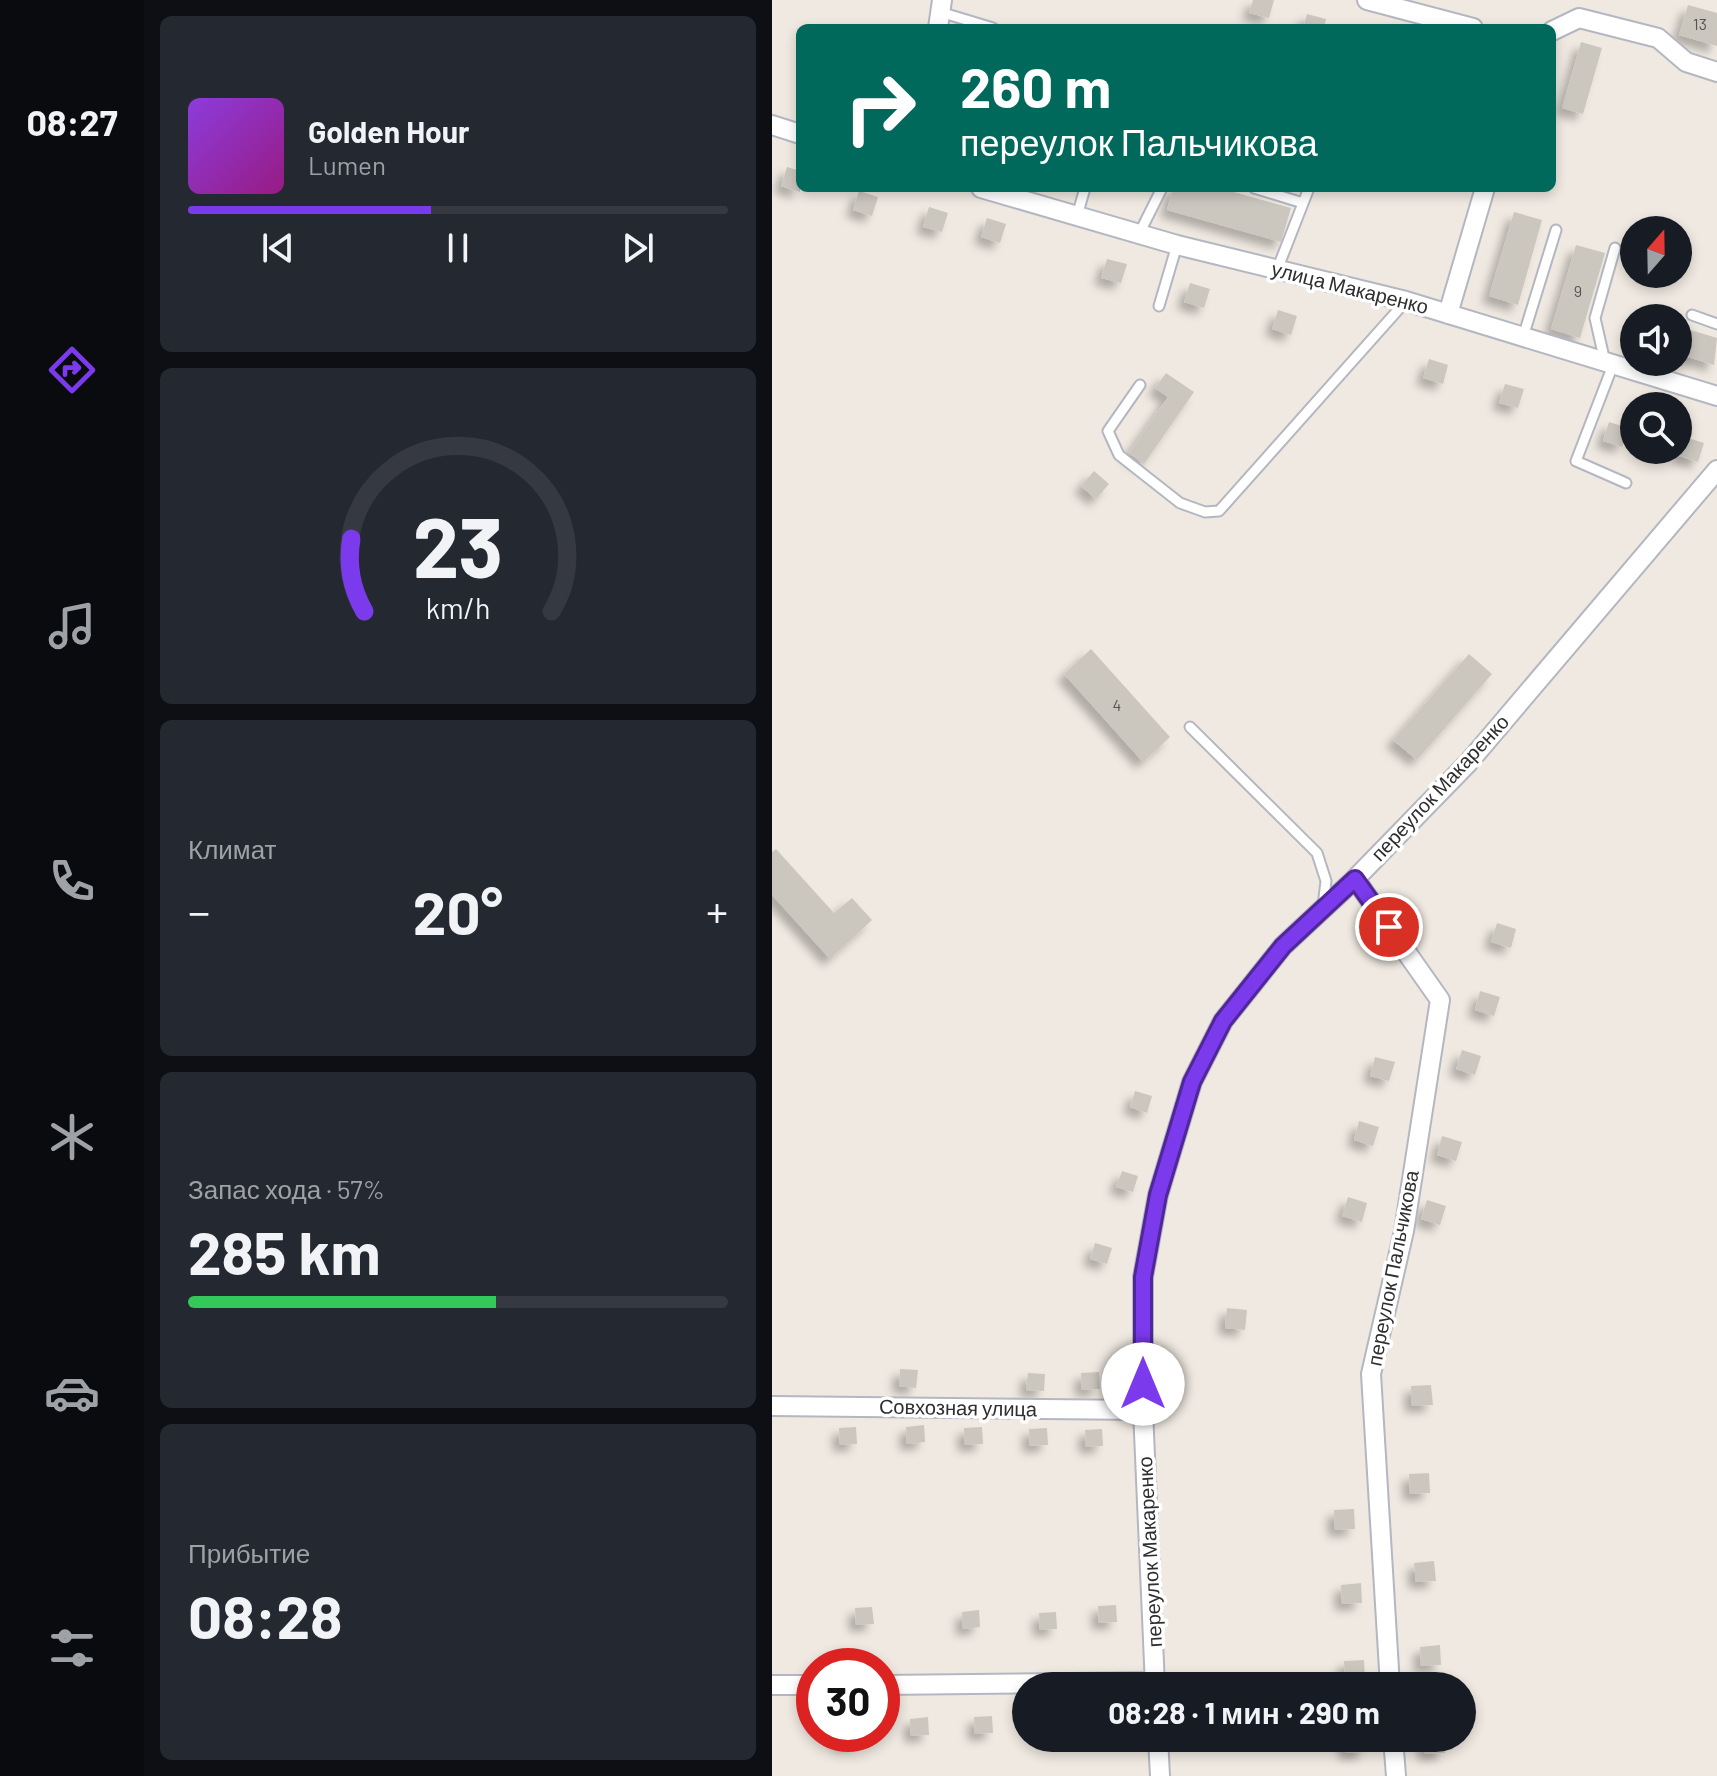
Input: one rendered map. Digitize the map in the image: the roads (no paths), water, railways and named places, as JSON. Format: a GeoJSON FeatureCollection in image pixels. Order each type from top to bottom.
{"type":"FeatureCollection","features":[{"type":"Feature","properties":{"kind":"street"},"geometry":{"type":"LineString","coordinates":[[1367,0],[1458,24]]}},
{"type":"Feature","properties":{"kind":"street"},"geometry":{"type":"LineString","coordinates":[[1556,29],[1579,18],[1645,34],[1658,38],[1686,62],[1717,72]]}},
{"type":"Feature","properties":{"kind":"street"},"geometry":{"type":"LineString","coordinates":[[772,125],[796,133]]}},
{"type":"Feature","properties":{"kind":"street","name":"улица Макаренко"},"geometry":{"type":"LineString","coordinates":[[995,192],[1177,245],[1406,301],[1717,396]]}},
{"type":"Feature","properties":{"kind":"street"},"geometry":{"type":"LineString","coordinates":[[1448,314],[1484,192]]}},
{"type":"Feature","properties":{"kind":"street","name":"переулок Макаренко"},"geometry":{"type":"LineString","coordinates":[[1154,1672],[1143,1410],[1143,1277],[1158,1195],[1192,1082],[1223,1021],[1283,946],[1355,879],[1468,763],[1717,470]]}},
{"type":"Feature","properties":{"kind":"street","name":"переулок Пальчикова"},"geometry":{"type":"LineString","coordinates":[[1355,879],[1440,1000],[1404,1231],[1371,1374],[1389,1672]]}},
{"type":"Feature","properties":{"kind":"street","name":"Совхозная улица"},"geometry":{"type":"LineString","coordinates":[[772,1406],[1143,1410]]}},
{"type":"Feature","properties":{"kind":"street"},"geometry":{"type":"LineString","coordinates":[[772,1685],[796,1685]]}},
{"type":"Feature","properties":{"kind":"street"},"geometry":{"type":"LineString","coordinates":[[900,1685],[1012,1685]]}},
{"type":"Feature","properties":{"kind":"street"},"geometry":{"type":"LineString","coordinates":[[1159,1752],[1160,1776]]}},
{"type":"Feature","properties":{"kind":"street"},"geometry":{"type":"LineString","coordinates":[[1394,1752],[1396,1776]]}},
{"type":"Feature","properties":{"kind":"lane"},"geometry":{"type":"LineString","coordinates":[[940,13],[979,24]]}},
{"type":"Feature","properties":{"kind":"lane"},"geometry":{"type":"LineString","coordinates":[[1077,216],[1084,192]]}},
{"type":"Feature","properties":{"kind":"lane"},"geometry":{"type":"LineString","coordinates":[[1139,234],[1160,192]]}},
{"type":"Feature","properties":{"kind":"lane"},"geometry":{"type":"LineString","coordinates":[[1267,192],[1303,203]]}},
{"type":"Feature","properties":{"kind":"lane"},"geometry":{"type":"LineString","coordinates":[[1277,270],[1307,192]]}},
{"type":"Feature","properties":{"kind":"lane"},"geometry":{"type":"LineString","coordinates":[[1523,337],[1556,230]]}},
{"type":"Feature","properties":{"kind":"lane"},"geometry":{"type":"LineString","coordinates":[[1159,306],[1177,245]]}},
{"type":"Feature","properties":{"kind":"lane"},"geometry":{"type":"LineString","coordinates":[[1615,248],[1595,318],[1609,363],[1576,461],[1626,483]]}},
{"type":"Feature","properties":{"kind":"lane"},"geometry":{"type":"LineString","coordinates":[[1140,385],[1108,431],[1119,455],[1180,503],[1205,512],[1219,511],[1406,301]]}},
{"type":"Feature","properties":{"kind":"lane"},"geometry":{"type":"LineString","coordinates":[[1692,315],[1717,324]]}},
{"type":"Feature","properties":{"kind":"lane"},"geometry":{"type":"LineString","coordinates":[[1190,727],[1317,853],[1326,881],[1323,909]]}}]}
